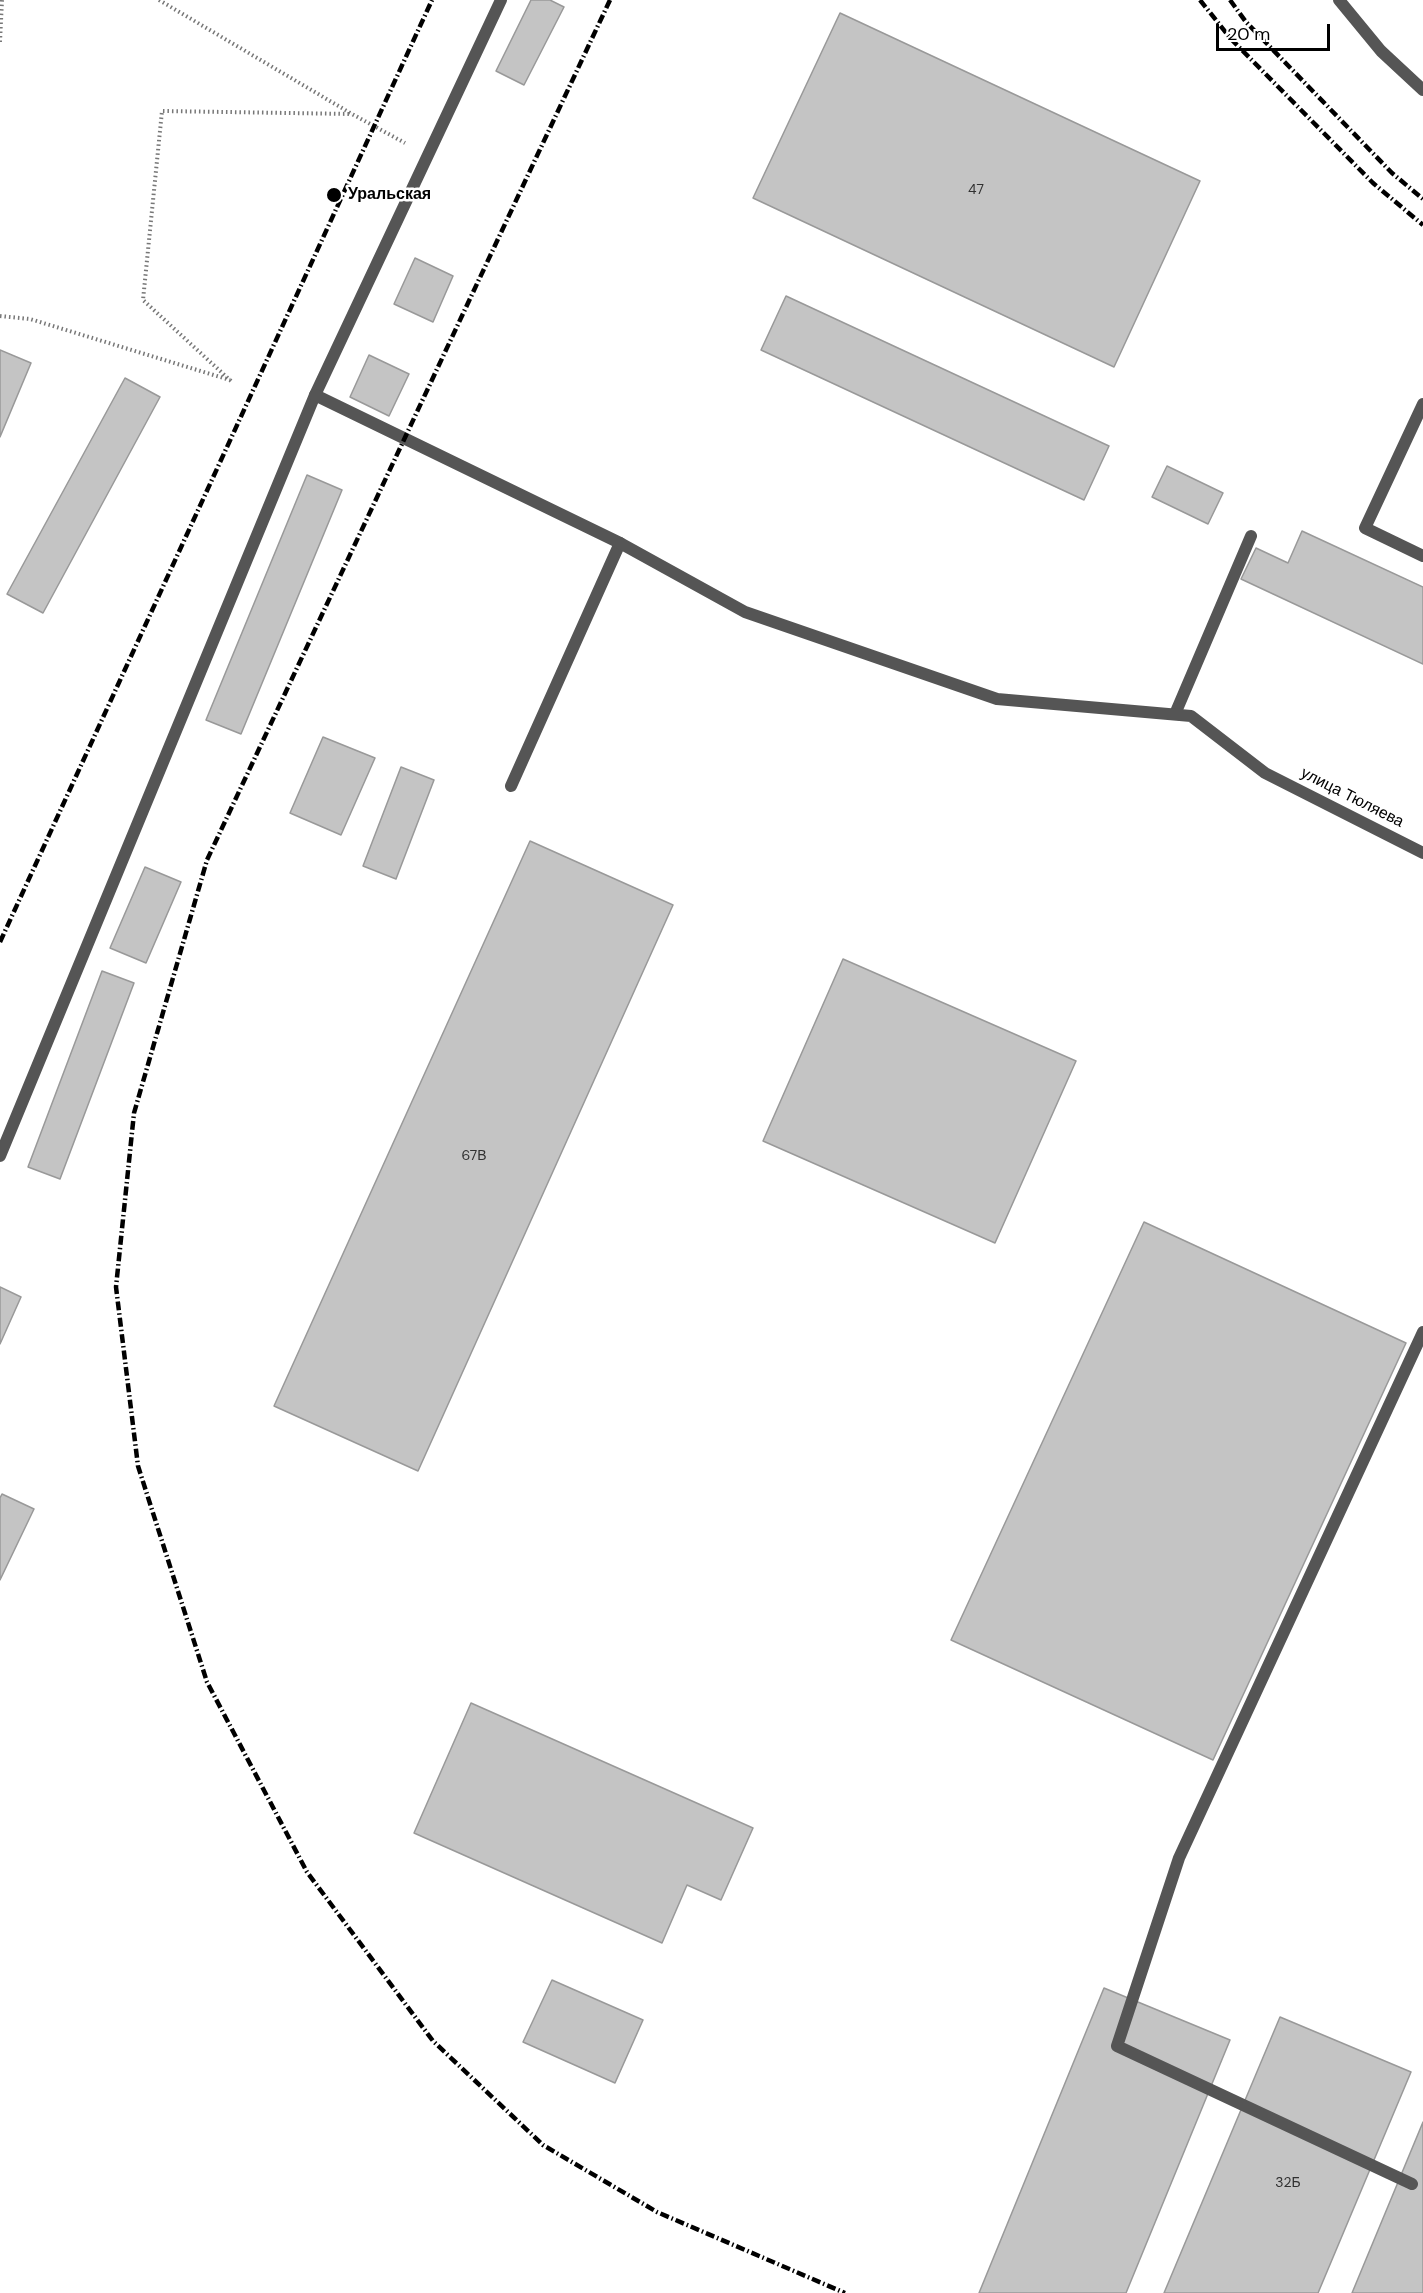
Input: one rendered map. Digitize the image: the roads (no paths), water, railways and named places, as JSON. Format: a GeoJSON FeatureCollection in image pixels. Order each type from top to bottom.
{"type":"FeatureCollection","features":[{"type":"Feature","properties":{"kind":"street"},"geometry":{"type":"LineString","coordinates":[[0,1156],[315,395],[501,0]]}},
{"type":"Feature","properties":{"kind":"street"},"geometry":{"type":"LineString","coordinates":[[1340,0],[1381,51],[1423,90]]}},
{"type":"Feature","properties":{"kind":"street","name":"улица Тюляева"},"geometry":{"type":"LineString","coordinates":[[315,395],[620,543],[745,612],[997,699],[1191,716],[1265,773],[1423,853]]}},
{"type":"Feature","properties":{"kind":"street"},"geometry":{"type":"LineString","coordinates":[[1423,404],[1365,528],[1423,556]]}},
{"type":"Feature","properties":{"kind":"street"},"geometry":{"type":"LineString","coordinates":[[1175,714],[1251,536]]}},
{"type":"Feature","properties":{"kind":"street"},"geometry":{"type":"LineString","coordinates":[[511,786],[620,543]]}},
{"type":"Feature","properties":{"kind":"street"},"geometry":{"type":"LineString","coordinates":[[1412,2184],[1117,2046],[1179,1858],[1423,1332]]}},
{"type":"Feature","properties":{"kind":"railway"},"geometry":{"type":"LineString","coordinates":[[0,942],[432,0]]}},
{"type":"Feature","properties":{"kind":"railway"},"geometry":{"type":"LineString","coordinates":[[610,0],[207,860],[134,1113],[116,1287],[138,1466],[207,1682],[307,1872],[433,2041],[543,2145],[657,2212],[845,2293]]}},
{"type":"Feature","properties":{"kind":"railway"},"geometry":{"type":"LineString","coordinates":[[1200,0],[1231,39],[1373,183],[1423,225]]}},
{"type":"Feature","properties":{"kind":"railway"},"geometry":{"type":"LineString","coordinates":[[1230,0],[1246,22],[1392,173],[1423,199]]}},
{"type":"Feature","properties":{"kind":"place","name":"Уральская"},"geometry":{"type":"Point","coordinates":[334,195]}}]}
